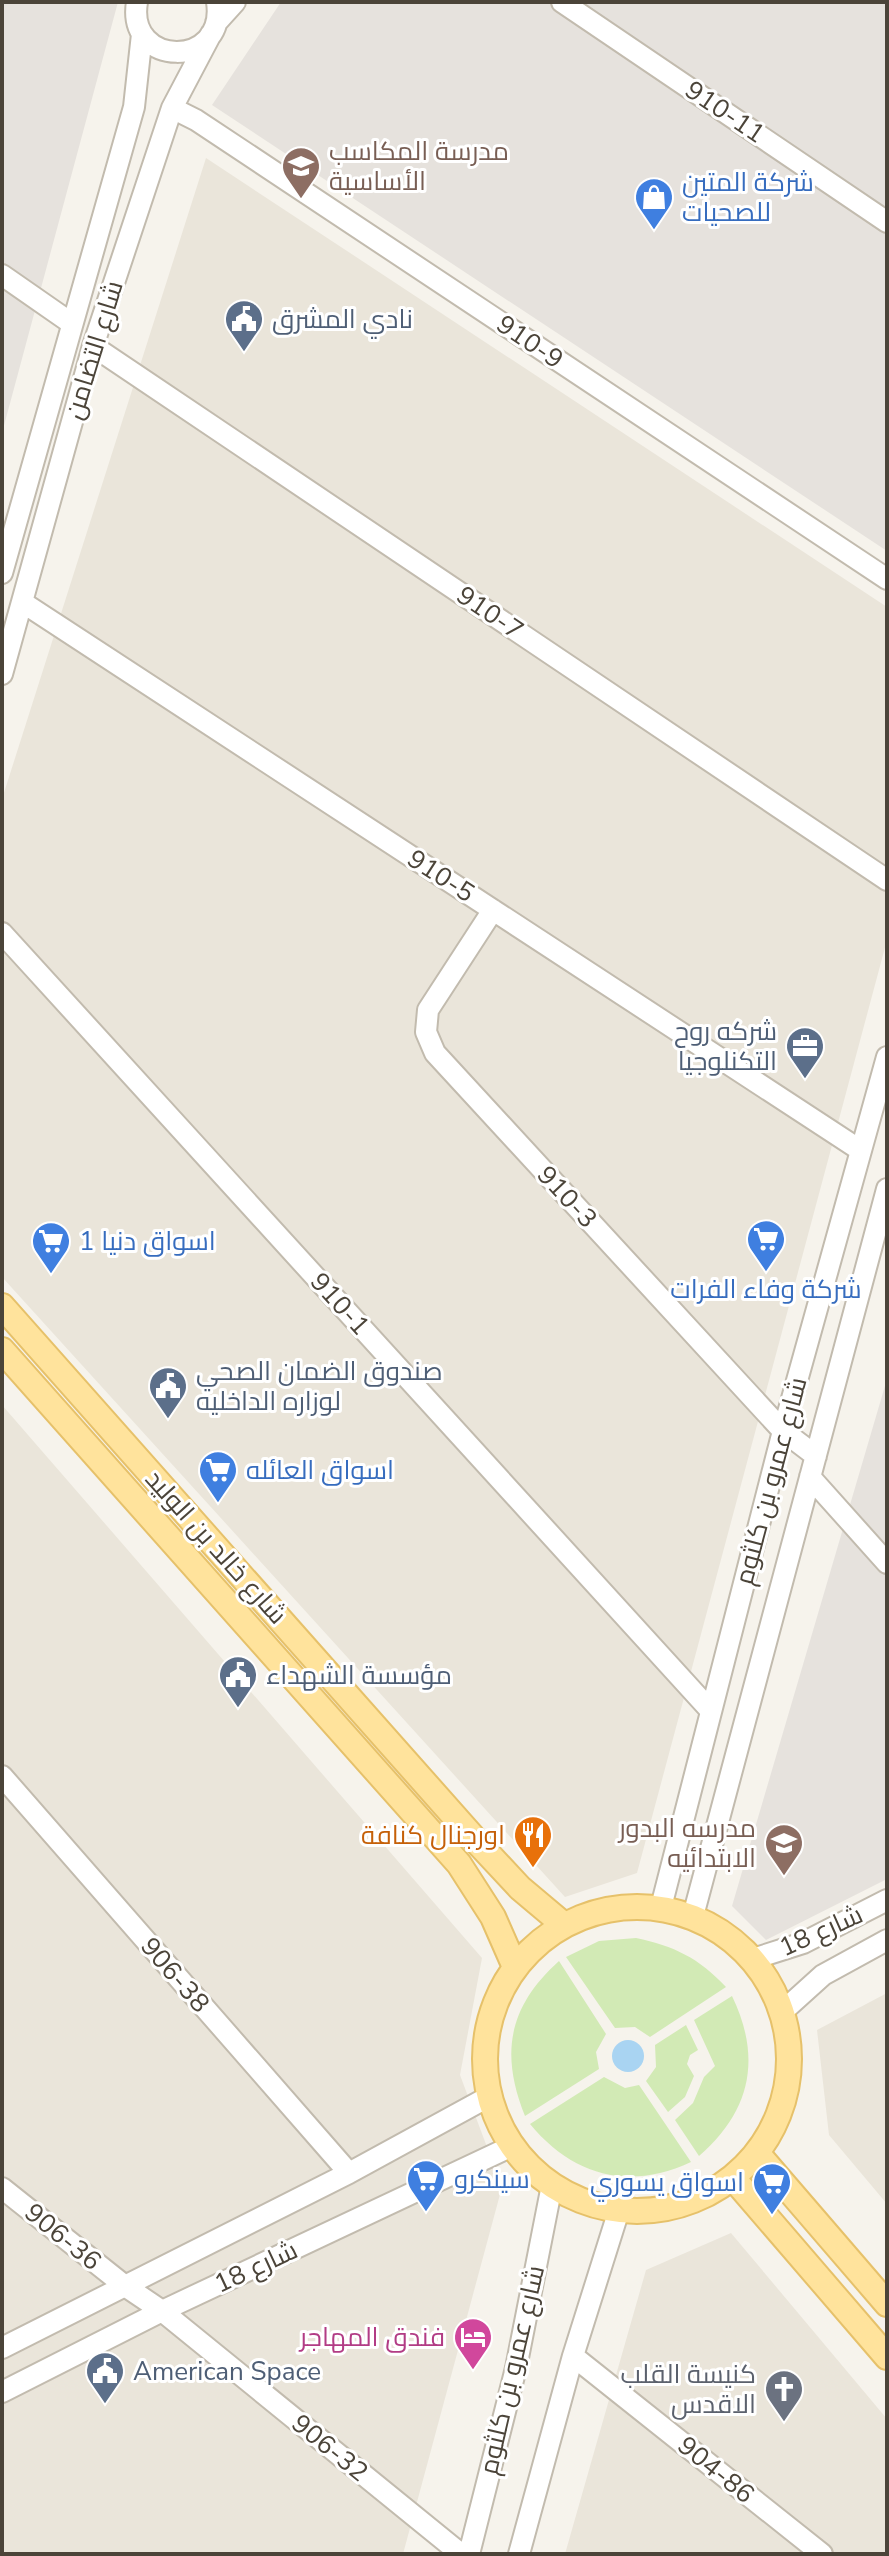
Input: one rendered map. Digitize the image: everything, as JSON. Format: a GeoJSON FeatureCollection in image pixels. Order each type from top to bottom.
{"type":"FeatureCollection","features":[{"type":"Feature","properties":{"kind":"main road","name":"شارع خالد بن الوليد"},"geometry":{"type":"LineString","coordinates":[[2,1306],[469,1832],[520,1888],[564,1925]]}},
{"type":"Feature","properties":{"kind":"main road","name":"شارع خالد بن الوليد"},"geometry":{"type":"LineString","coordinates":[[2,1350],[459,1864],[493,1917],[515,1967]]}},
{"type":"Feature","properties":{"kind":"main road"},"geometry":{"type":"LineString","coordinates":[[661,1907],[693,1916],[726,1934],[753,1959],[770,1984],[782,2012],[790,2052],[786,2092],[772,2130],[757,2153],[733,2178],[698,2199],[659,2210],[619,2210],[584,2202],[552,2185],[512,2146],[490,2096],[485,2051],[494,2007],[515,1967],[537,1943],[564,1925],[611,1908],[661,1907]]}},
{"type":"Feature","properties":{"kind":"main road"},"geometry":{"type":"LineString","coordinates":[[757,2153],[887,2304]]}},
{"type":"Feature","properties":{"kind":"main road"},"geometry":{"type":"LineString","coordinates":[[733,2178],[887,2357]]}},
{"type":"Feature","properties":{"kind":"street","name":"شارع التضامن"},"geometry":{"type":"LineString","coordinates":[[3,566],[134,107],[142,34],[136,16],[137,2]]}},
{"type":"Feature","properties":{"kind":"street"},"geometry":{"type":"LineString","coordinates":[[142,34],[163,50],[181,52],[198,47],[213,29],[217,2]]}},
{"type":"Feature","properties":{"kind":"street","name":"شارع التضامن"},"geometry":{"type":"LineString","coordinates":[[2,674],[93,346],[172,108],[213,29],[235,2]]}},
{"type":"Feature","properties":{"kind":"street","name":"910-11"},"geometry":{"type":"LineString","coordinates":[[562,2],[887,222]]}},
{"type":"Feature","properties":{"kind":"street","name":"910-9"},"geometry":{"type":"LineString","coordinates":[[172,108],[196,120],[887,579]]}},
{"type":"Feature","properties":{"kind":"street"},"geometry":{"type":"LineString","coordinates":[[2,275],[71,323]]}},
{"type":"Feature","properties":{"kind":"street","name":"910-7"},"geometry":{"type":"LineString","coordinates":[[93,346],[887,880]]}},
{"type":"Feature","properties":{"kind":"street","name":"910-5"},"geometry":{"type":"LineString","coordinates":[[22,602],[860,1150]]}},
{"type":"Feature","properties":{"kind":"street","name":"910-3"},"geometry":{"type":"LineString","coordinates":[[493,910],[428,1010],[426,1032],[435,1053],[783,1431],[816,1456]]}},
{"type":"Feature","properties":{"kind":"street","name":"910-1"},"geometry":{"type":"LineString","coordinates":[[2,933],[711,1711]]}},
{"type":"Feature","properties":{"kind":"street","name":"شارع عمرو بن كلثوم"},"geometry":{"type":"LineString","coordinates":[[661,1907],[783,1431],[887,1057]]}},
{"type":"Feature","properties":{"kind":"street","name":"شارع عمرو بن كلثوم"},"geometry":{"type":"LineString","coordinates":[[693,1916],[887,1189]]}},
{"type":"Feature","properties":{"kind":"street"},"geometry":{"type":"LineString","coordinates":[[810,1477],[887,1563]]}},
{"type":"Feature","properties":{"kind":"street","name":"906-38"},"geometry":{"type":"LineString","coordinates":[[2,1776],[349,2173]]}},
{"type":"Feature","properties":{"kind":"street","name":"شارع 18"},"geometry":{"type":"LineString","coordinates":[[753,1959],[803,1943],[887,1900]]}},
{"type":"Feature","properties":{"kind":"street","name":"شارع 18"},"geometry":{"type":"LineString","coordinates":[[782,2012],[823,1975],[887,1940]]}},
{"type":"Feature","properties":{"kind":"street","name":"شارع 18"},"geometry":{"type":"LineString","coordinates":[[2,2348],[349,2173],[490,2096]]}},
{"type":"Feature","properties":{"kind":"street","name":"شارع 18"},"geometry":{"type":"LineString","coordinates":[[2,2392],[162,2311],[512,2146]]}},
{"type":"Feature","properties":{"kind":"street","name":"شارع عمرو بن كلثوم"},"geometry":{"type":"LineString","coordinates":[[469,2554],[516,2368],[552,2185]]}},
{"type":"Feature","properties":{"kind":"street","name":"906-36"},"geometry":{"type":"LineString","coordinates":[[2,2188],[125,2286],[162,2311]]}},
{"type":"Feature","properties":{"kind":"street","name":"شارع عمرو بن كلثوم"},"geometry":{"type":"LineString","coordinates":[[519,2554],[573,2356],[619,2210]]}},
{"type":"Feature","properties":{"kind":"street","name":"906-32"},"geometry":{"type":"LineString","coordinates":[[162,2311],[461,2554]]}},
{"type":"Feature","properties":{"kind":"street","name":"904-86"},"geometry":{"type":"LineString","coordinates":[[573,2356],[822,2554]]}},
{"type":"Feature","properties":{"kind":"shaded area"},"geometry":{"type":"Polygon","coordinates":[[[2,2],[118,2],[2,433],[2,2]]]}},
{"type":"Feature","properties":{"kind":"shaded area"},"geometry":{"type":"Polygon","coordinates":[[[281,2],[887,2],[887,551],[212,105],[281,2]]]}},
{"type":"Feature","properties":{"kind":"shaded area"},"geometry":{"type":"Polygon","coordinates":[[[206,158],[887,607],[887,940],[637,1873],[565,1897],[2,1277],[2,799],[206,158]]]}},
{"type":"Feature","properties":{"kind":"shaded area"},"geometry":{"type":"Polygon","coordinates":[[[887,1379],[887,1879],[766,1940],[732,1906],[887,1379]]]}},
{"type":"Feature","properties":{"kind":"shaded area"},"geometry":{"type":"Polygon","coordinates":[[[2,1405],[482,1958],[460,2075],[502,2187],[403,2554],[2,2554],[2,1405]]]}},
{"type":"Feature","properties":{"kind":"shaded area"},"geometry":{"type":"Polygon","coordinates":[[[887,1993],[887,2204],[829,2135],[817,2030],[887,1993]]]}},
{"type":"Feature","properties":{"kind":"shaded area"},"geometry":{"type":"Polygon","coordinates":[[[731,2233],[887,2419],[887,2554],[565,2554],[646,2270],[731,2233]]]}},
{"type":"Feature","properties":{"kind":"green space"},"geometry":{"type":"Polygon","coordinates":[[[636,1938],[685,1955],[706,1968],[726,1987],[650,2037],[635,2027],[615,2028],[566,1957],[599,1941],[636,1938]]]}},
{"type":"Feature","properties":{"kind":"green space"},"geometry":{"type":"Polygon","coordinates":[[[559,1961],[606,2034],[596,2052],[599,2069],[525,2116],[513,2072],[511,2052],[514,2032],[529,1996],[559,1961]]]}},
{"type":"Feature","properties":{"kind":"green space"},"geometry":{"type":"Polygon","coordinates":[[[732,1996],[747,2041],[746,2082],[730,2121],[699,2156],[675,2120],[693,2103],[704,2077],[715,2066],[694,2020],[732,1996]]]}},
{"type":"Feature","properties":{"kind":"green space"},"geometry":{"type":"Polygon","coordinates":[[[686,2025],[698,2050],[690,2055],[687,2064],[694,2076],[685,2097],[668,2112],[646,2081],[656,2067],[655,2045],[686,2025]]]}},
{"type":"Feature","properties":{"kind":"green space"},"geometry":{"type":"Polygon","coordinates":[[[604,2077],[625,2088],[639,2085],[691,2162],[646,2176],[603,2173],[583,2167],[565,2156],[530,2124],[604,2077]]]}},
{"type":"Feature","properties":{"kind":"water"},"geometry":{"type":"Polygon","coordinates":[[[628,2040],[640,2044],[644,2056],[640,2068],[628,2072],[616,2068],[612,2056],[616,2044],[628,2040]]]}},
{"type":"Feature","properties":{"kind":"place","name":"مدرسة المكاسب الأساسية"},"geometry":{"type":"Point","coordinates":[301,200]}},
{"type":"Feature","properties":{"kind":"place","name":"شركة المتين للصحيات"},"geometry":{"type":"Point","coordinates":[654,231]}},
{"type":"Feature","properties":{"kind":"place","name":"نادي المشرق"},"geometry":{"type":"Point","coordinates":[244,353]}},
{"type":"Feature","properties":{"kind":"place","name":"شركه روح التكنلوجيا"},"geometry":{"type":"Point","coordinates":[805,1080]}},
{"type":"Feature","properties":{"kind":"place","name":"شركة وفاء الفرات"},"geometry":{"type":"Point","coordinates":[766,1273]}},
{"type":"Feature","properties":{"kind":"place","name":"اسواق دنيا 1"},"geometry":{"type":"Point","coordinates":[51,1275]}},
{"type":"Feature","properties":{"kind":"place","name":"صندوق الضمان الصحي لوزاره الداخليه"},"geometry":{"type":"Point","coordinates":[168,1420]}},
{"type":"Feature","properties":{"kind":"place","name":"اسواق العائله"},"geometry":{"type":"Point","coordinates":[218,1504]}},
{"type":"Feature","properties":{"kind":"place","name":"مؤسسة الشهداء"},"geometry":{"type":"Point","coordinates":[238,1709]}},
{"type":"Feature","properties":{"kind":"place","name":"اورجنال كنافة"},"geometry":{"type":"Point","coordinates":[533,1869]}},
{"type":"Feature","properties":{"kind":"place","name":"مدرسه البدور الابتدائيه"},"geometry":{"type":"Point","coordinates":[784,1877]}},
{"type":"Feature","properties":{"kind":"place","name":"سينكرو"},"geometry":{"type":"Point","coordinates":[426,2213]}},
{"type":"Feature","properties":{"kind":"place","name":"اسواق يسوري"},"geometry":{"type":"Point","coordinates":[772,2216]}},
{"type":"Feature","properties":{"kind":"place","name":"فندق المهاجر"},"geometry":{"type":"Point","coordinates":[473,2371]}},
{"type":"Feature","properties":{"kind":"place","name":"American Space"},"geometry":{"type":"Point","coordinates":[105,2405]}},
{"type":"Feature","properties":{"kind":"place","name":"كنيسة القلب الاقدس"},"geometry":{"type":"Point","coordinates":[784,2423]}}]}
